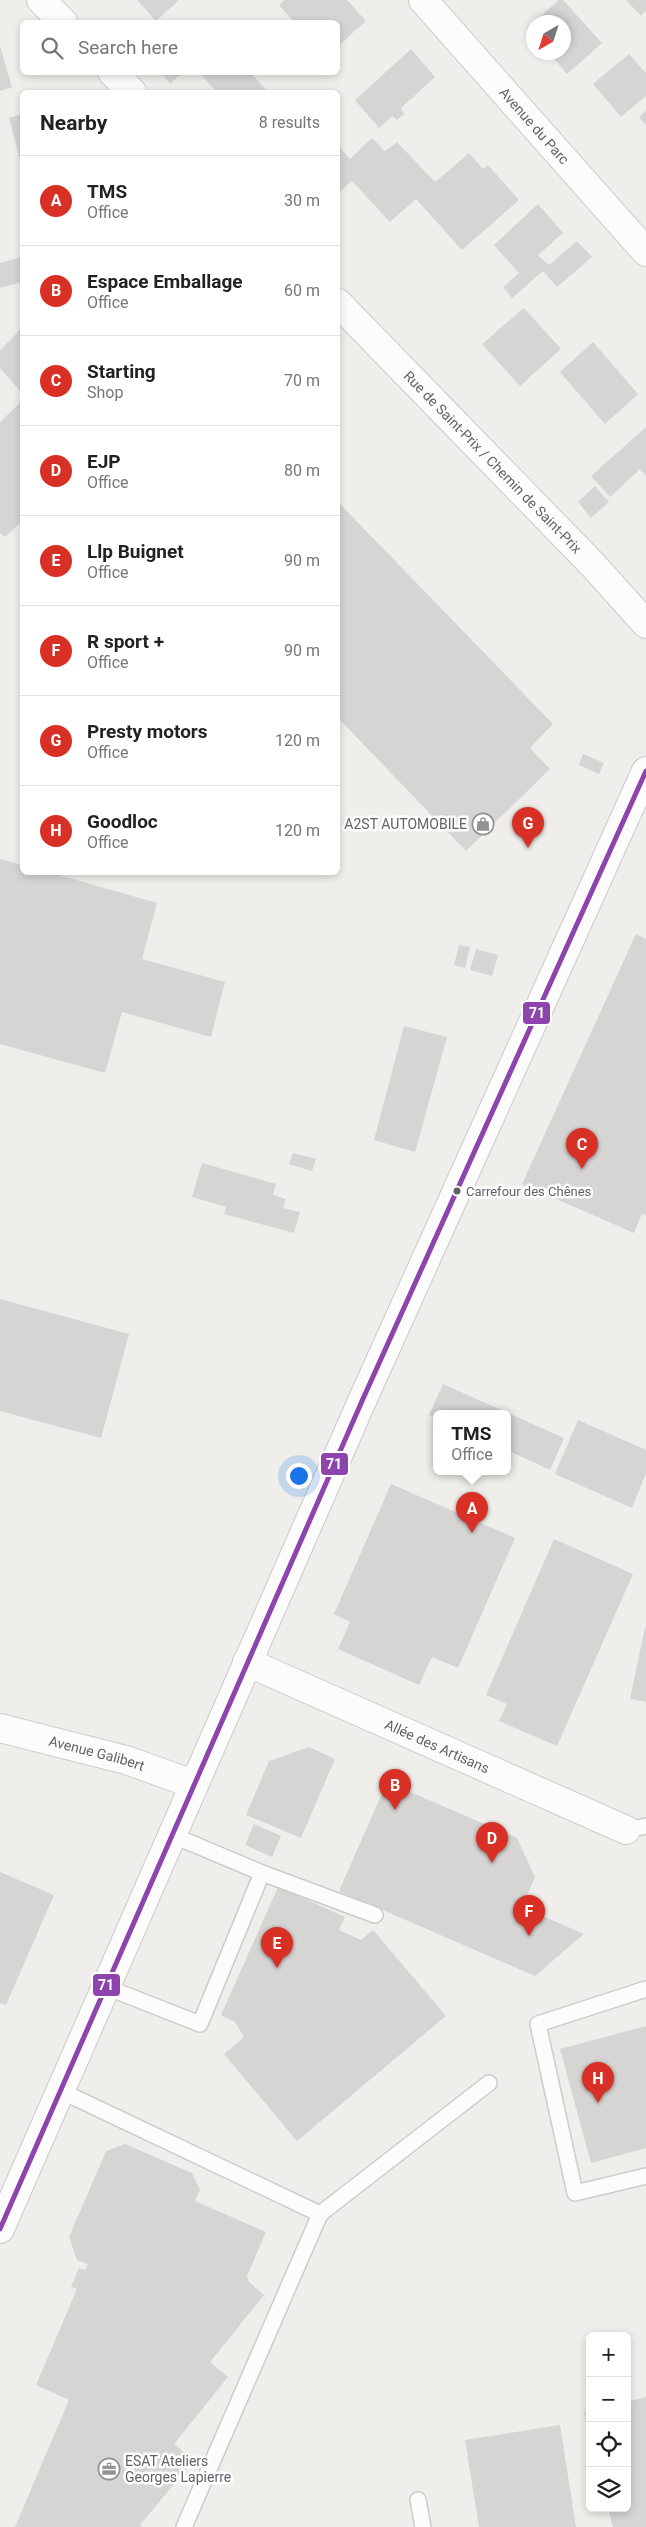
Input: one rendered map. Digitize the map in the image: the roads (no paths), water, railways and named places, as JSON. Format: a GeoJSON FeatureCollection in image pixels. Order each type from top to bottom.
{"type":"FeatureCollection","features":[{"type":"Feature","properties":{"kind":"street"},"geometry":{"type":"LineString","coordinates":[[41,0],[61,20]]}},
{"type":"Feature","properties":{"kind":"street","name":"Avenue du Parc"},"geometry":{"type":"LineString","coordinates":[[422,0],[646,252]]}},
{"type":"Feature","properties":{"kind":"street"},"geometry":{"type":"LineString","coordinates":[[115,75],[130,90]]}},
{"type":"Feature","properties":{"kind":"street","name":"Rue de Saint-Prix / Chemin de Saint-Prix"},"geometry":{"type":"LineString","coordinates":[[340,305],[594,565],[646,624]]}},
{"type":"Feature","properties":{"kind":"street"},"geometry":{"type":"LineString","coordinates":[[0,2229],[247,1662],[646,771]]}},
{"type":"Feature","properties":{"kind":"street","name":"Allée des Artisans"},"geometry":{"type":"LineString","coordinates":[[247,1662],[636,1828]]}},
{"type":"Feature","properties":{"kind":"street","name":"Avenue Galibert"},"geometry":{"type":"LineString","coordinates":[[0,1728],[126,1760],[193,1784]]}},
{"type":"Feature","properties":{"kind":"lane"},"geometry":{"type":"LineString","coordinates":[[172,1835],[262,1873],[375,1915]]}},
{"type":"Feature","properties":{"kind":"lane"},"geometry":{"type":"LineString","coordinates":[[106,1987],[200,2024],[262,1873]]}},
{"type":"Feature","properties":{"kind":"lane"},"geometry":{"type":"LineString","coordinates":[[646,1989],[538,2024],[574,2193],[646,2176]]}},
{"type":"Feature","properties":{"kind":"lane"},"geometry":{"type":"LineString","coordinates":[[184,2527],[320,2214],[489,2083]]}},
{"type":"Feature","properties":{"kind":"lane"},"geometry":{"type":"LineString","coordinates":[[61,2091],[320,2214]]}},
{"type":"Feature","properties":{"kind":"lane"},"geometry":{"type":"LineString","coordinates":[[418,2500],[423,2527]]}},
{"type":"Feature","properties":{"kind":"place","name":"A2ST AUTOMOBILE"},"geometry":{"type":"Point","coordinates":[483,824]}},
{"type":"Feature","properties":{"kind":"place","name":"Presty motors"},"geometry":{"type":"Point","coordinates":[528,848]}},
{"type":"Feature","properties":{"kind":"place","name":"Starting"},"geometry":{"type":"Point","coordinates":[582,1169]}},
{"type":"Feature","properties":{"kind":"place","name":"Carrefour des Chênes"},"geometry":{"type":"Point","coordinates":[457,1191]}},
{"type":"Feature","properties":{"kind":"place","name":"TMS"},"geometry":{"type":"Point","coordinates":[472,1533]}},
{"type":"Feature","properties":{"kind":"place","name":"Espace Emballage"},"geometry":{"type":"Point","coordinates":[395,1810]}},
{"type":"Feature","properties":{"kind":"place","name":"EJP"},"geometry":{"type":"Point","coordinates":[492,1863]}},
{"type":"Feature","properties":{"kind":"place","name":"R sport +"},"geometry":{"type":"Point","coordinates":[529,1936]}},
{"type":"Feature","properties":{"kind":"place","name":"Llp Buignet"},"geometry":{"type":"Point","coordinates":[277,1968]}},
{"type":"Feature","properties":{"kind":"place","name":"Goodloc"},"geometry":{"type":"Point","coordinates":[598,2103]}},
{"type":"Feature","properties":{"kind":"place","name":"ESAT Ateliers Georges Lapierre"},"geometry":{"type":"Point","coordinates":[109,2469]}}]}
